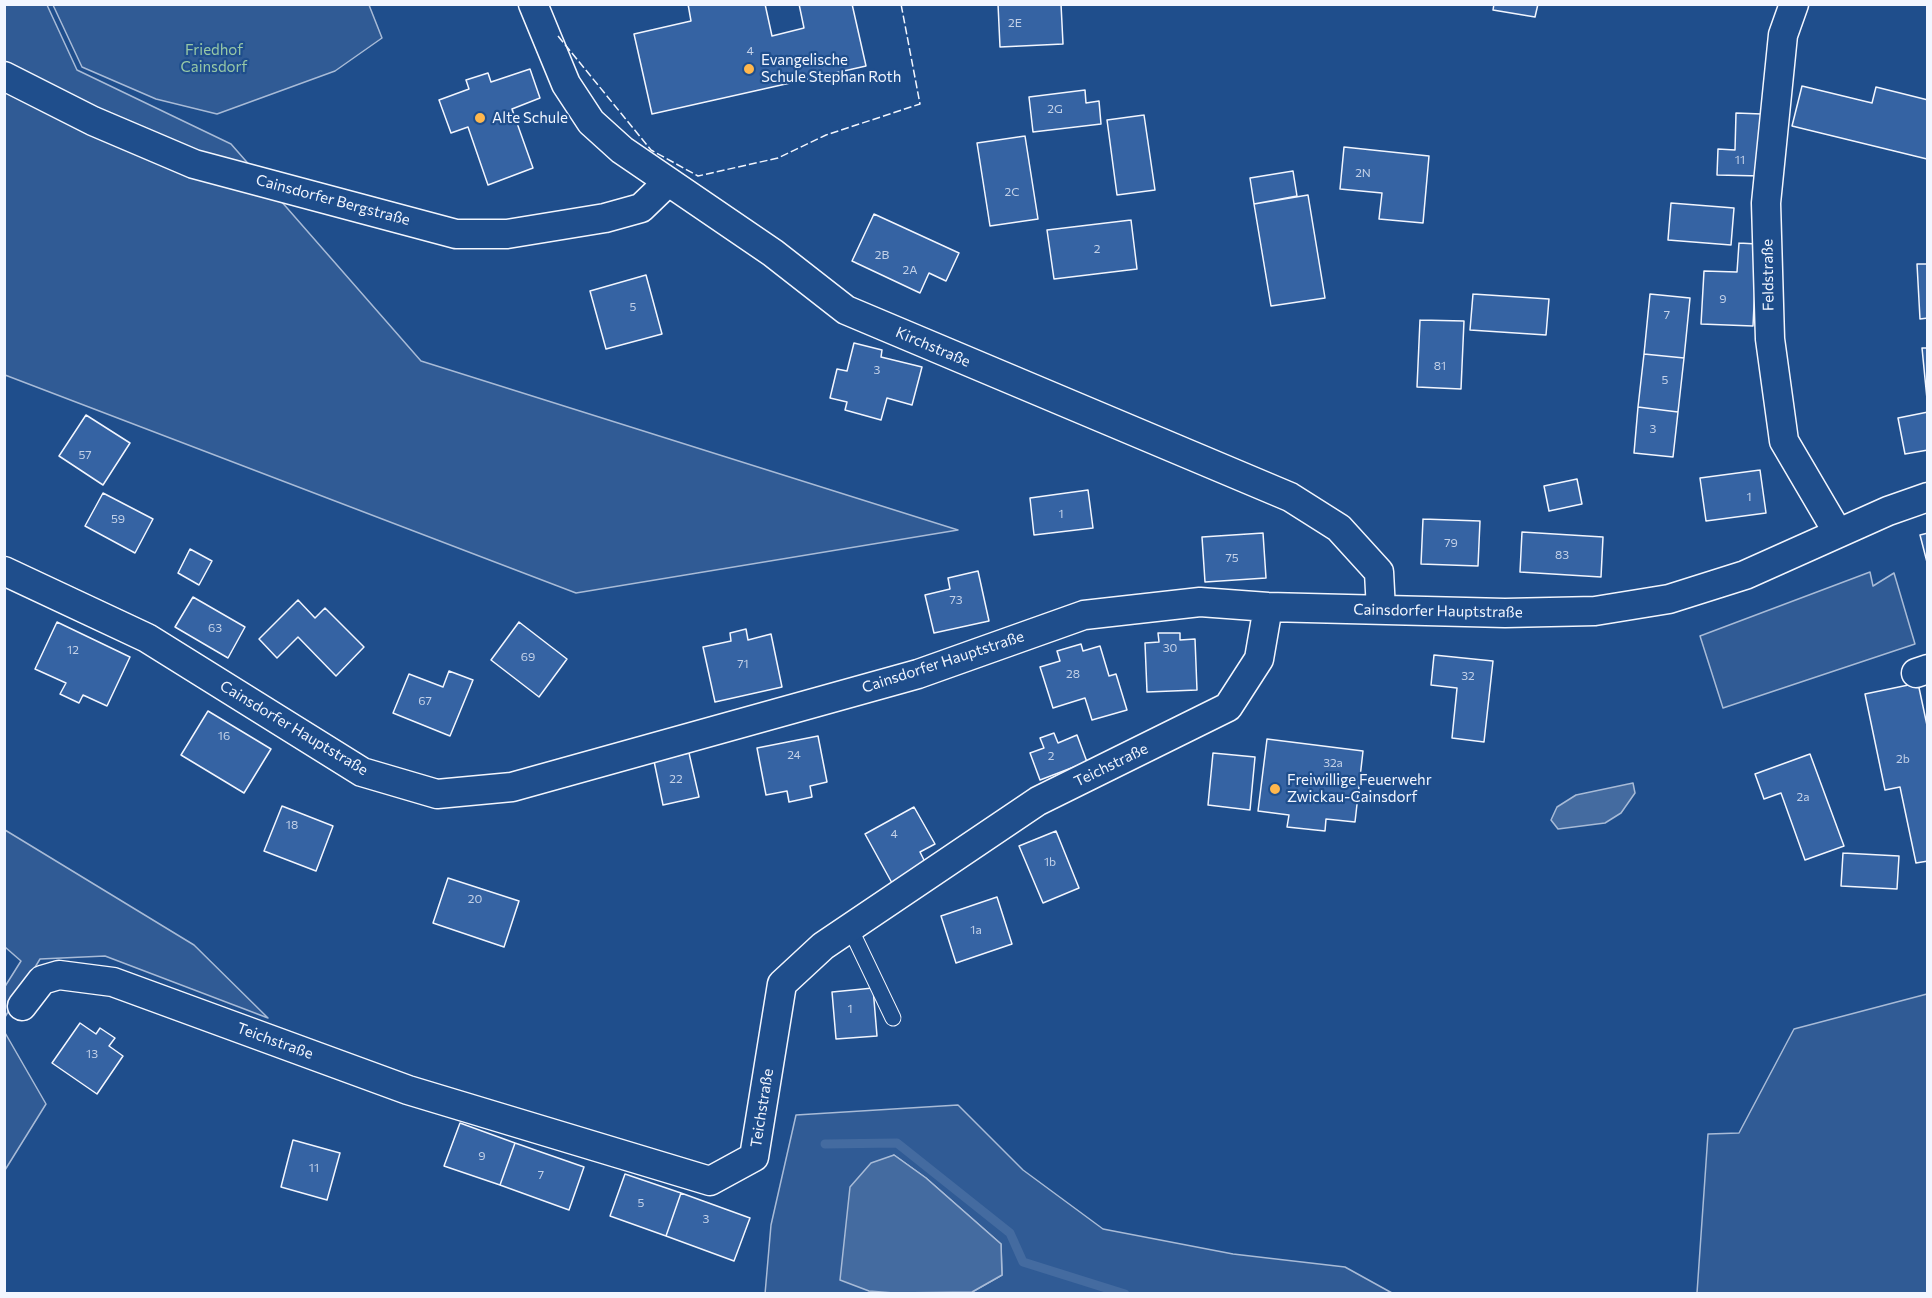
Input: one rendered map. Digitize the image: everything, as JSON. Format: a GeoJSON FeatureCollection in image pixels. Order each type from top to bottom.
{"type":"FeatureCollection","features":[{"type":"Feature","properties":{"kind":"street","name":"Kirchstraße"},"geometry":{"type":"LineString","coordinates":[[533,4],[566,84],[591,122],[622,150],[773,253],[846,310],[1290,497],[1339,528],[1378,573],[1381,610]]}},
{"type":"Feature","properties":{"kind":"street","name":"Feldstraße"},"geometry":{"type":"LineString","coordinates":[[1794,4],[1783,35],[1766,203],[1769,323],[1784,441],[1838,533]]}},
{"type":"Feature","properties":{"kind":"street","name":"Cainsdorfer Bergstraße"},"geometry":{"type":"LineString","coordinates":[[4,76],[93,121],[194,164],[456,234],[507,234],[605,218],[641,208],[668,182]]}},
{"type":"Feature","properties":{"kind":"street","name":"Cainsdorfer Hauptstraße"},"geometry":{"type":"LineString","coordinates":[[4,571],[147,638],[362,772],[437,794],[512,788],[918,674],[1084,615],[1200,602],[1268,607],[1505,613],[1595,611],[1669,599],[1744,575],[1838,533],[1928,497]]}},
{"type":"Feature","properties":{"kind":"street","name":"Teichstraße"},"geometry":{"type":"LineString","coordinates":[[22,1006],[42,980],[58,975],[114,982],[408,1090],[710,1181],[754,1157],[782,984],[823,946],[1038,801],[1228,707],[1259,659],[1268,607]]}},
{"type":"Feature","properties":{"kind":"lane"},"geometry":{"type":"LineString","coordinates":[[849,928],[893,1018]]}},
{"type":"Feature","properties":{"kind":"shaded area"},"geometry":{"type":"Polygon","coordinates":[[[4,5],[47,5],[77,70],[231,144],[421,361],[958,530],[576,593],[5,375],[4,5]]]}},
{"type":"Feature","properties":{"kind":"shaded area","name":"Friedhof Cainsdorf"},"geometry":{"type":"Polygon","coordinates":[[[53,5],[369,5],[382,38],[335,71],[217,114],[156,99],[82,67],[53,5]]]}},
{"type":"Feature","properties":{"kind":"shaded area"},"geometry":{"type":"Polygon","coordinates":[[[1870,572],[1873,586],[1894,573],[1915,644],[1723,708],[1700,636],[1870,572]]]}},
{"type":"Feature","properties":{"kind":"shaded area"},"geometry":{"type":"Polygon","coordinates":[[[1633,783],[1635,793],[1621,813],[1605,823],[1558,829],[1551,820],[1557,807],[1576,795],[1633,783]]]}},
{"type":"Feature","properties":{"kind":"shaded area"},"geometry":{"type":"Polygon","coordinates":[[[5,830],[194,945],[268,1018],[105,956],[40,959],[5,1017],[4,988],[21,961],[5,947],[5,830]]]}},
{"type":"Feature","properties":{"kind":"shaded area"},"geometry":{"type":"Polygon","coordinates":[[[1927,994],[1927,1293],[1697,1293],[1708,1134],[1739,1133],[1794,1029],[1927,994]]]}},
{"type":"Feature","properties":{"kind":"shaded area"},"geometry":{"type":"Polygon","coordinates":[[[4,1031],[46,1104],[5,1170],[4,1170],[4,1031]]]}},
{"type":"Feature","properties":{"kind":"shaded area"},"geometry":{"type":"Polygon","coordinates":[[[958,1105],[1023,1170],[1103,1229],[1233,1254],[1345,1267],[1392,1293],[899,1293],[972,1292],[1002,1275],[1001,1244],[926,1178],[894,1155],[869,1291],[894,1293],[765,1294],[771,1225],[796,1115],[958,1105]]]}},
{"type":"Feature","properties":{"kind":"shaded area"},"geometry":{"type":"Polygon","coordinates":[[[894,1155],[926,1178],[1001,1244],[1002,1275],[972,1292],[869,1291],[840,1280],[850,1187],[871,1163],[894,1155]]]}},
{"type":"Feature","properties":{"kind":"building"},"geometry":{"type":"Polygon","coordinates":[[[688,4],[765,4],[772,36],[804,28],[799,4],[852,4],[866,66],[652,114],[634,34],[691,21],[688,4]]]}},
{"type":"Feature","properties":{"kind":"building"},"geometry":{"type":"Polygon","coordinates":[[[998,4],[1061,4],[1063,44],[1000,47],[998,4]]]}},
{"type":"Feature","properties":{"kind":"building"},"geometry":{"type":"Polygon","coordinates":[[[1494,4],[1538,4],[1535,17],[1493,10],[1494,4]]]}},
{"type":"Feature","properties":{"kind":"building","name":"Alte Schule"},"geometry":{"type":"Polygon","coordinates":[[[530,69],[540,98],[512,109],[533,168],[488,185],[468,127],[451,133],[439,100],[469,89],[466,80],[488,73],[491,82],[530,69]]]}},
{"type":"Feature","properties":{"kind":"building"},"geometry":{"type":"Polygon","coordinates":[[[1802,86],[1872,103],[1876,87],[1928,100],[1927,159],[1792,126],[1802,86]]]}},
{"type":"Feature","properties":{"kind":"building"},"geometry":{"type":"Polygon","coordinates":[[[1085,90],[1086,103],[1099,101],[1101,124],[1033,132],[1029,97],[1085,90]]]}},
{"type":"Feature","properties":{"kind":"building"},"geometry":{"type":"Polygon","coordinates":[[[1736,113],[1762,114],[1761,176],[1717,175],[1718,149],[1735,150],[1736,113]]]}},
{"type":"Feature","properties":{"kind":"building"},"geometry":{"type":"Polygon","coordinates":[[[1144,115],[1155,190],[1117,195],[1107,120],[1144,115]]]}},
{"type":"Feature","properties":{"kind":"building"},"geometry":{"type":"Polygon","coordinates":[[[1025,136],[1038,219],[990,226],[977,143],[1025,136]]]}},
{"type":"Feature","properties":{"kind":"building"},"geometry":{"type":"Polygon","coordinates":[[[1344,147],[1429,156],[1423,223],[1379,219],[1382,193],[1340,189],[1344,147]]]}},
{"type":"Feature","properties":{"kind":"building"},"geometry":{"type":"Polygon","coordinates":[[[1293,171],[1297,196],[1254,204],[1250,178],[1293,171]]]}},
{"type":"Feature","properties":{"kind":"building"},"geometry":{"type":"Polygon","coordinates":[[[1308,195],[1325,298],[1271,306],[1254,204],[1308,195]]]}},
{"type":"Feature","properties":{"kind":"building"},"geometry":{"type":"Polygon","coordinates":[[[1671,203],[1734,208],[1731,245],[1668,240],[1671,203]]]}},
{"type":"Feature","properties":{"kind":"building"},"geometry":{"type":"Polygon","coordinates":[[[874,214],[959,253],[946,281],[929,273],[920,293],[852,261],[874,214]]]}},
{"type":"Feature","properties":{"kind":"building"},"geometry":{"type":"Polygon","coordinates":[[[1131,220],[1137,269],[1054,279],[1047,230],[1131,220]]]}},
{"type":"Feature","properties":{"kind":"building"},"geometry":{"type":"Polygon","coordinates":[[[1739,243],[1757,244],[1753,326],[1701,324],[1704,271],[1737,272],[1739,243]]]}},
{"type":"Feature","properties":{"kind":"building"},"geometry":{"type":"Polygon","coordinates":[[[1917,264],[1928,264],[1928,318],[1920,319],[1917,264]]]}},
{"type":"Feature","properties":{"kind":"building"},"geometry":{"type":"Polygon","coordinates":[[[646,275],[662,334],[606,349],[590,291],[646,275]]]}},
{"type":"Feature","properties":{"kind":"building"},"geometry":{"type":"Polygon","coordinates":[[[1473,294],[1549,299],[1546,335],[1470,330],[1473,294]]]}},
{"type":"Feature","properties":{"kind":"building"},"geometry":{"type":"Polygon","coordinates":[[[1650,294],[1690,298],[1684,358],[1644,354],[1650,294]]]}},
{"type":"Feature","properties":{"kind":"building"},"geometry":{"type":"Polygon","coordinates":[[[1420,320],[1464,321],[1461,389],[1417,387],[1420,320]]]}},
{"type":"Feature","properties":{"kind":"building"},"geometry":{"type":"Polygon","coordinates":[[[854,343],[882,350],[881,357],[922,367],[912,405],[887,398],[881,420],[845,410],[847,402],[830,398],[837,369],[847,371],[854,343]]]}},
{"type":"Feature","properties":{"kind":"building"},"geometry":{"type":"Polygon","coordinates":[[[1922,348],[1928,348],[1928,399],[1927,399],[1922,348]]]}},
{"type":"Feature","properties":{"kind":"building"},"geometry":{"type":"Polygon","coordinates":[[[1644,354],[1684,358],[1678,412],[1638,407],[1644,354]]]}},
{"type":"Feature","properties":{"kind":"building"},"geometry":{"type":"Polygon","coordinates":[[[1638,407],[1678,412],[1673,457],[1634,453],[1638,407]]]}},
{"type":"Feature","properties":{"kind":"building"},"geometry":{"type":"Polygon","coordinates":[[[1928,412],[1928,450],[1905,454],[1898,418],[1928,412]]]}},
{"type":"Feature","properties":{"kind":"building"},"geometry":{"type":"Polygon","coordinates":[[[86,415],[130,443],[103,485],[59,456],[86,415]]]}},
{"type":"Feature","properties":{"kind":"building"},"geometry":{"type":"Polygon","coordinates":[[[1760,470],[1766,513],[1706,521],[1700,478],[1760,470]]]}},
{"type":"Feature","properties":{"kind":"building"},"geometry":{"type":"Polygon","coordinates":[[[1577,479],[1582,504],[1549,511],[1544,486],[1577,479]]]}},
{"type":"Feature","properties":{"kind":"building"},"geometry":{"type":"Polygon","coordinates":[[[1088,490],[1093,528],[1034,535],[1030,498],[1088,490]]]}},
{"type":"Feature","properties":{"kind":"building"},"geometry":{"type":"Polygon","coordinates":[[[103,493],[153,519],[135,553],[85,526],[103,493]]]}},
{"type":"Feature","properties":{"kind":"building"},"geometry":{"type":"Polygon","coordinates":[[[1423,519],[1480,521],[1478,566],[1421,564],[1423,519]]]}},
{"type":"Feature","properties":{"kind":"building"},"geometry":{"type":"Polygon","coordinates":[[[1522,532],[1603,537],[1601,577],[1520,572],[1522,532]]]}},
{"type":"Feature","properties":{"kind":"building"},"geometry":{"type":"Polygon","coordinates":[[[1263,533],[1266,578],[1205,582],[1202,537],[1263,533]]]}},
{"type":"Feature","properties":{"kind":"building"},"geometry":{"type":"Polygon","coordinates":[[[1928,533],[1928,566],[1920,535],[1928,533]]]}},
{"type":"Feature","properties":{"kind":"building"},"geometry":{"type":"Polygon","coordinates":[[[190,549],[212,561],[199,585],[178,573],[190,549]]]}},
{"type":"Feature","properties":{"kind":"building"},"geometry":{"type":"Polygon","coordinates":[[[978,571],[989,621],[934,633],[925,595],[950,589],[948,578],[978,571]]]}},
{"type":"Feature","properties":{"kind":"building"},"geometry":{"type":"Polygon","coordinates":[[[193,597],[245,627],[228,658],[175,627],[193,597]]]}},
{"type":"Feature","properties":{"kind":"building"},"geometry":{"type":"Polygon","coordinates":[[[298,600],[315,618],[325,608],[364,647],[336,676],[298,637],[277,658],[259,639],[298,600]]]}},
{"type":"Feature","properties":{"kind":"building"},"geometry":{"type":"Polygon","coordinates":[[[57,622],[130,657],[107,706],[83,695],[79,703],[60,694],[66,683],[35,669],[57,622]]]}},
{"type":"Feature","properties":{"kind":"building"},"geometry":{"type":"Polygon","coordinates":[[[519,622],[567,659],[539,697],[491,660],[519,622]]]}},
{"type":"Feature","properties":{"kind":"building"},"geometry":{"type":"Polygon","coordinates":[[[746,629],[748,640],[771,634],[782,687],[715,702],[703,647],[731,641],[730,633],[746,629]]]}},
{"type":"Feature","properties":{"kind":"building"},"geometry":{"type":"Polygon","coordinates":[[[1158,633],[1180,633],[1180,640],[1195,639],[1197,690],[1147,692],[1145,643],[1159,642],[1158,633]]]}},
{"type":"Feature","properties":{"kind":"building"},"geometry":{"type":"Polygon","coordinates":[[[1081,644],[1083,651],[1100,646],[1109,676],[1116,674],[1127,710],[1092,720],[1085,698],[1053,708],[1040,667],[1060,661],[1057,651],[1081,644]]]}},
{"type":"Feature","properties":{"kind":"building"},"geometry":{"type":"Polygon","coordinates":[[[1434,655],[1493,661],[1484,742],[1452,738],[1457,688],[1431,685],[1434,655]]]}},
{"type":"Feature","properties":{"kind":"building"},"geometry":{"type":"Polygon","coordinates":[[[449,671],[473,680],[450,736],[393,713],[409,674],[443,687],[449,671]]]}},
{"type":"Feature","properties":{"kind":"building"},"geometry":{"type":"Polygon","coordinates":[[[1918,683],[1928,730],[1928,861],[1916,863],[1900,787],[1885,790],[1865,694],[1918,683]]]}},
{"type":"Feature","properties":{"kind":"building"},"geometry":{"type":"Polygon","coordinates":[[[208,711],[271,749],[244,793],[181,755],[208,711]]]}},
{"type":"Feature","properties":{"kind":"building"},"geometry":{"type":"Polygon","coordinates":[[[1054,733],[1058,743],[1077,735],[1087,762],[1040,780],[1030,753],[1044,748],[1040,738],[1054,733]]]}},
{"type":"Feature","properties":{"kind":"building"},"geometry":{"type":"Polygon","coordinates":[[[818,736],[827,782],[810,786],[812,797],[789,802],[787,791],[766,795],[757,748],[818,736]]]}},
{"type":"Feature","properties":{"kind":"building"},"geometry":{"type":"Polygon","coordinates":[[[1267,739],[1363,751],[1355,822],[1326,819],[1325,831],[1287,827],[1289,815],[1258,811],[1267,739]]]}},
{"type":"Feature","properties":{"kind":"building"},"geometry":{"type":"Polygon","coordinates":[[[689,753],[699,797],[663,805],[654,761],[689,753]]]}},
{"type":"Feature","properties":{"kind":"building"},"geometry":{"type":"Polygon","coordinates":[[[1213,753],[1255,757],[1250,810],[1208,805],[1213,753]]]}},
{"type":"Feature","properties":{"kind":"building"},"geometry":{"type":"Polygon","coordinates":[[[1810,754],[1844,846],[1805,860],[1781,793],[1764,799],[1755,774],[1810,754]]]}},
{"type":"Feature","properties":{"kind":"building"},"geometry":{"type":"Polygon","coordinates":[[[282,806],[333,826],[316,871],[264,851],[282,806]]]}},
{"type":"Feature","properties":{"kind":"building"},"geometry":{"type":"Polygon","coordinates":[[[914,807],[935,844],[920,852],[926,864],[892,883],[865,834],[914,807]]]}},
{"type":"Feature","properties":{"kind":"building"},"geometry":{"type":"Polygon","coordinates":[[[1056,831],[1079,888],[1043,903],[1019,846],[1056,831]]]}},
{"type":"Feature","properties":{"kind":"building"},"geometry":{"type":"Polygon","coordinates":[[[1843,853],[1899,856],[1897,889],[1841,886],[1843,853]]]}},
{"type":"Feature","properties":{"kind":"building"},"geometry":{"type":"Polygon","coordinates":[[[448,878],[519,901],[504,947],[433,923],[448,878]]]}},
{"type":"Feature","properties":{"kind":"building"},"geometry":{"type":"Polygon","coordinates":[[[997,897],[1012,944],[956,963],[941,916],[997,897]]]}},
{"type":"Feature","properties":{"kind":"building"},"geometry":{"type":"Polygon","coordinates":[[[873,988],[877,1036],[836,1039],[832,992],[873,988]]]}},
{"type":"Feature","properties":{"kind":"building"},"geometry":{"type":"Polygon","coordinates":[[[80,1023],[96,1034],[100,1028],[115,1038],[109,1046],[123,1056],[97,1094],[52,1063],[80,1023]]]}},
{"type":"Feature","properties":{"kind":"building"},"geometry":{"type":"Polygon","coordinates":[[[460,1123],[515,1143],[500,1185],[444,1166],[460,1123]]]}},
{"type":"Feature","properties":{"kind":"building"},"geometry":{"type":"Polygon","coordinates":[[[293,1140],[340,1153],[327,1200],[281,1187],[293,1140]]]}},
{"type":"Feature","properties":{"kind":"building"},"geometry":{"type":"Polygon","coordinates":[[[515,1143],[584,1167],[569,1210],[500,1185],[515,1143]]]}},
{"type":"Feature","properties":{"kind":"building"},"geometry":{"type":"Polygon","coordinates":[[[625,1174],[681,1193],[666,1236],[610,1216],[625,1174]]]}},
{"type":"Feature","properties":{"kind":"building"},"geometry":{"type":"Polygon","coordinates":[[[681,1193],[750,1218],[734,1261],[666,1236],[681,1193]]]}},
{"type":"Feature","properties":{"kind":"waterway"},"geometry":{"type":"LineString","coordinates":[[825,1144],[897,1143],[1010,1233],[1023,1262],[1125,1294]]}},
{"type":"Feature","properties":{"kind":"fence"},"geometry":{"type":"LineString","coordinates":[[558,36],[651,150],[698,176],[778,158],[826,135],[920,104],[901,4]]}},
{"type":"Feature","properties":{"kind":"place","name":"Evangelische Schule Stephan Roth"},"geometry":{"type":"Point","coordinates":[749,69]}},
{"type":"Feature","properties":{"kind":"place","name":"Alte Schule"},"geometry":{"type":"Point","coordinates":[480,118]}},
{"type":"Feature","properties":{"kind":"place","name":"Freiwillige Feuerwehr Zwickau-Cainsdorf"},"geometry":{"type":"Point","coordinates":[1275,789]}}]}
